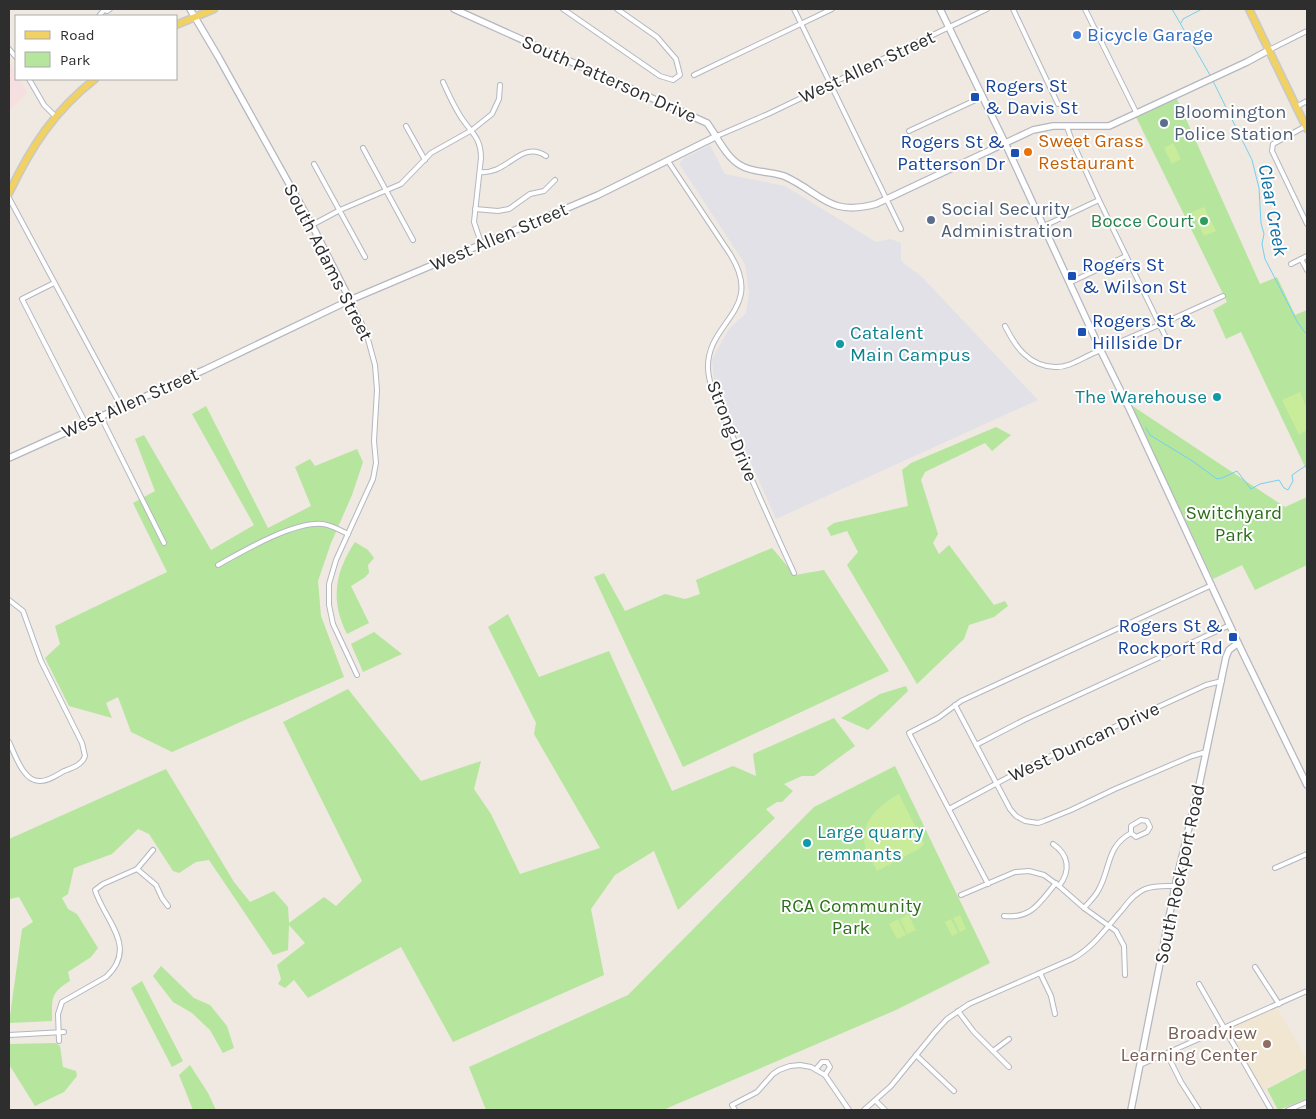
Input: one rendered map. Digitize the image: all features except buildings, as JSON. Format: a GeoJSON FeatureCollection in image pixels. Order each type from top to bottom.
{"type":"FeatureCollection","features":[{"type":"Feature","properties":{"kind":"main road"},"geometry":{"type":"LineString","coordinates":[[178,24],[214,9]]}},
{"type":"Feature","properties":{"kind":"main road"},"geometry":{"type":"LineString","coordinates":[[1249,9],[1306,127]]}},
{"type":"Feature","properties":{"kind":"main road"},"geometry":{"type":"LineString","coordinates":[[9,193],[26,157],[55,116],[93,80]]}},
{"type":"Feature","properties":{"kind":"street","name":"South Adams Street"},"geometry":{"type":"LineString","coordinates":[[190,9],[312,225],[370,342],[375,365],[377,390],[374,441],[376,463],[373,479],[336,560],[329,584],[329,605],[333,624],[357,676]]}},
{"type":"Feature","properties":{"kind":"street","name":"South Patterson Drive"},"geometry":{"type":"LineString","coordinates":[[454,9],[688,113],[707,123],[732,160],[741,167],[782,176],[821,200],[838,207],[862,208],[886,199],[1005,143],[1044,127],[1109,126],[1269,50]]}},
{"type":"Feature","properties":{"kind":"street"},"geometry":{"type":"LineString","coordinates":[[563,9],[660,76],[673,80],[680,75],[676,59],[656,37],[617,9]]}},
{"type":"Feature","properties":{"kind":"street"},"geometry":{"type":"LineString","coordinates":[[794,9],[901,229]]}},
{"type":"Feature","properties":{"kind":"street"},"geometry":{"type":"LineString","coordinates":[[694,75],[832,9]]}},
{"type":"Feature","properties":{"kind":"street"},"geometry":{"type":"LineString","coordinates":[[940,9],[1005,143],[1238,643],[1307,785]]}},
{"type":"Feature","properties":{"kind":"street","name":"West Allen Street"},"geometry":{"type":"LineString","coordinates":[[9,458],[122,408],[350,300],[598,195],[717,136],[830,85],[987,9]]}},
{"type":"Feature","properties":{"kind":"street"},"geometry":{"type":"LineString","coordinates":[[1013,9],[1058,104]]}},
{"type":"Feature","properties":{"kind":"street"},"geometry":{"type":"LineString","coordinates":[[1086,9],[1136,114]]}},
{"type":"Feature","properties":{"kind":"street"},"geometry":{"type":"LineString","coordinates":[[1269,50],[1307,31]]}},
{"type":"Feature","properties":{"kind":"street"},"geometry":{"type":"LineString","coordinates":[[30,80],[44,105],[55,116]]}},
{"type":"Feature","properties":{"kind":"street"},"geometry":{"type":"LineString","coordinates":[[443,82],[463,121],[478,140],[480,172],[474,222],[481,243]]}},
{"type":"Feature","properties":{"kind":"street"},"geometry":{"type":"LineString","coordinates":[[312,225],[340,210],[401,184],[438,149],[472,130],[487,119],[496,110],[500,99],[500,85]]}},
{"type":"Feature","properties":{"kind":"street"},"geometry":{"type":"LineString","coordinates":[[909,131],[982,97]]}},
{"type":"Feature","properties":{"kind":"street"},"geometry":{"type":"LineString","coordinates":[[1296,107],[1307,101]]}},
{"type":"Feature","properties":{"kind":"street"},"geometry":{"type":"LineString","coordinates":[[406,126],[425,160]]}},
{"type":"Feature","properties":{"kind":"street"},"geometry":{"type":"LineString","coordinates":[[1067,126],[1099,200],[1170,346]]}},
{"type":"Feature","properties":{"kind":"street"},"geometry":{"type":"LineString","coordinates":[[1306,127],[1277,140],[1272,144],[1272,151],[1307,224]]}},
{"type":"Feature","properties":{"kind":"street"},"geometry":{"type":"LineString","coordinates":[[362,148],[412,240]]}},
{"type":"Feature","properties":{"kind":"street"},"geometry":{"type":"LineString","coordinates":[[480,172],[487,173],[500,169],[528,151],[537,151],[546,156]]}},
{"type":"Feature","properties":{"kind":"street","name":"Strong Drive"},"geometry":{"type":"LineString","coordinates":[[668,161],[730,254],[739,271],[741,300],[710,348],[708,371],[718,402],[794,573]]}},
{"type":"Feature","properties":{"kind":"street"},"geometry":{"type":"LineString","coordinates":[[314,164],[364,257]]}},
{"type":"Feature","properties":{"kind":"street"},"geometry":{"type":"LineString","coordinates":[[475,209],[498,211],[509,209],[530,194],[544,191],[555,180]]}},
{"type":"Feature","properties":{"kind":"street"},"geometry":{"type":"LineString","coordinates":[[9,198],[122,408]]}},
{"type":"Feature","properties":{"kind":"street"},"geometry":{"type":"LineString","coordinates":[[1044,226],[1099,200]]}},
{"type":"Feature","properties":{"kind":"street"},"geometry":{"type":"LineString","coordinates":[[1069,283],[1126,256]]}},
{"type":"Feature","properties":{"kind":"street"},"geometry":{"type":"LineString","coordinates":[[1291,264],[1307,256]]}},
{"type":"Feature","properties":{"kind":"street"},"geometry":{"type":"LineString","coordinates":[[1301,260],[1307,270]]}},
{"type":"Feature","properties":{"kind":"street"},"geometry":{"type":"LineString","coordinates":[[54,283],[22,299],[86,424]]}},
{"type":"Feature","properties":{"kind":"street"},"geometry":{"type":"LineString","coordinates":[[1005,326],[1016,347],[1027,358],[1055,367],[1067,365],[1101,351],[1223,296]]}},
{"type":"Feature","properties":{"kind":"street"},"geometry":{"type":"LineString","coordinates":[[101,417],[164,543]]}},
{"type":"Feature","properties":{"kind":"street"},"geometry":{"type":"LineString","coordinates":[[218,565],[264,540],[308,526],[325,525],[348,534]]}},
{"type":"Feature","properties":{"kind":"street"},"geometry":{"type":"LineString","coordinates":[[988,884],[909,733],[938,718],[954,705],[1212,585]]}},
{"type":"Feature","properties":{"kind":"street"},"geometry":{"type":"LineString","coordinates":[[9,600],[23,611],[42,661],[82,743],[85,756],[80,764],[46,780],[35,781],[26,775],[9,742]]}},
{"type":"Feature","properties":{"kind":"street"},"geometry":{"type":"LineString","coordinates":[[976,745],[1037,713],[1230,625]]}},
{"type":"Feature","properties":{"kind":"street","name":"South Rockport Road"},"geometry":{"type":"LineString","coordinates":[[1131,1110],[1176,886],[1228,653],[1238,643]]}},
{"type":"Feature","properties":{"kind":"street","name":"West Duncan Drive"},"geometry":{"type":"LineString","coordinates":[[949,809],[1044,759],[1197,689],[1222,681]]}},
{"type":"Feature","properties":{"kind":"street"},"geometry":{"type":"LineString","coordinates":[[954,705],[1010,808],[1016,816],[1025,821],[1038,823],[1065,813],[1192,756],[1206,752]]}},
{"type":"Feature","properties":{"kind":"street"},"geometry":{"type":"LineString","coordinates":[[1141,820],[1146,821],[1150,827],[1147,832],[1138,836],[1134,836],[1132,832],[1131,826],[1141,820]]}},
{"type":"Feature","properties":{"kind":"street"},"geometry":{"type":"LineString","coordinates":[[1084,908],[1099,890],[1114,848],[1124,837],[1132,832]]}},
{"type":"Feature","properties":{"kind":"street"},"geometry":{"type":"LineString","coordinates":[[1004,916],[1016,917],[1028,913],[1038,905],[1066,874],[1067,863],[1062,851],[1053,844]]}},
{"type":"Feature","properties":{"kind":"street"},"geometry":{"type":"LineString","coordinates":[[59,1041],[58,1014],[62,1002],[106,977],[112,972],[118,959],[117,931],[98,900],[95,890],[103,884],[137,869],[154,850]]}},
{"type":"Feature","properties":{"kind":"street"},"geometry":{"type":"LineString","coordinates":[[1276,868],[1307,854]]}},
{"type":"Feature","properties":{"kind":"street"},"geometry":{"type":"LineString","coordinates":[[137,869],[156,885],[168,906]]}},
{"type":"Feature","properties":{"kind":"street"},"geometry":{"type":"LineString","coordinates":[[961,896],[1015,872],[1039,873],[1116,931],[1123,942],[1126,955],[1125,975]]}},
{"type":"Feature","properties":{"kind":"street"},"geometry":{"type":"LineString","coordinates":[[864,1110],[891,1086],[934,1032],[958,1011],[1084,952],[1138,893],[1154,886],[1176,886]]}},
{"type":"Feature","properties":{"kind":"street"},"geometry":{"type":"LineString","coordinates":[[1255,967],[1278,1004]]}},
{"type":"Feature","properties":{"kind":"street"},"geometry":{"type":"LineString","coordinates":[[1040,973],[1051,996],[1055,1014]]}},
{"type":"Feature","properties":{"kind":"street"},"geometry":{"type":"LineString","coordinates":[[1199,984],[1271,1110]]}},
{"type":"Feature","properties":{"kind":"street"},"geometry":{"type":"LineString","coordinates":[[1140,1066],[1307,991]]}},
{"type":"Feature","properties":{"kind":"street"},"geometry":{"type":"LineString","coordinates":[[958,1011],[974,1032],[1009,1067]]}},
{"type":"Feature","properties":{"kind":"street"},"geometry":{"type":"LineString","coordinates":[[9,1035],[64,1032]]}},
{"type":"Feature","properties":{"kind":"street"},"geometry":{"type":"LineString","coordinates":[[993,1052],[1010,1039]]}},
{"type":"Feature","properties":{"kind":"street"},"geometry":{"type":"LineString","coordinates":[[1167,1054],[1181,1082],[1199,1110]]}},
{"type":"Feature","properties":{"kind":"street"},"geometry":{"type":"LineString","coordinates":[[916,1055],[954,1091]]}},
{"type":"Feature","properties":{"kind":"street"},"geometry":{"type":"LineString","coordinates":[[816,1069],[822,1062],[827,1062],[830,1067],[825,1076]]}},
{"type":"Feature","properties":{"kind":"street"},"geometry":{"type":"LineString","coordinates":[[735,1110],[732,1105],[757,1092],[773,1074],[783,1068],[800,1065],[816,1069],[825,1076],[849,1110]]}},
{"type":"Feature","properties":{"kind":"street"},"geometry":{"type":"LineString","coordinates":[[876,1101],[885,1110]]}},
{"type":"Feature","properties":{"kind":"street"},"geometry":{"type":"LineString","coordinates":[[1288,1110],[1307,1102]]}},
{"type":"Feature","properties":{"kind":"shaded area"},"geometry":{"type":"Polygon","coordinates":[[[9,62],[15,71],[15,80],[20,80],[27,93],[9,111],[9,62]]]}},
{"type":"Feature","properties":{"kind":"shaded area"},"geometry":{"type":"Polygon","coordinates":[[[710,145],[725,174],[785,186],[876,242],[891,239],[901,243],[901,261],[922,277],[1038,400],[776,519],[714,381],[712,359],[729,329],[746,313],[749,293],[745,264],[679,164],[684,158],[710,145]]]}},
{"type":"Feature","properties":{"kind":"shaded area","name":"Broadview Learning Center"},"geometry":{"type":"Polygon","coordinates":[[[1276,1007],[1307,1059],[1307,1066],[1263,1091],[1227,1029],[1276,1007]]]}},
{"type":"Feature","properties":{"kind":"green space","name":"Switchyard Park"},"geometry":{"type":"Polygon","coordinates":[[[1177,99],[1260,284],[1277,277],[1295,315],[1307,310],[1307,471],[1241,332],[1226,339],[1213,310],[1227,302],[1136,117],[1177,99]]]}},
{"type":"Feature","properties":{"kind":"green space"},"geometry":{"type":"Polygon","coordinates":[[[1173,143],[1181,159],[1172,164],[1164,148],[1173,143]]]}},
{"type":"Feature","properties":{"kind":"green space","name":"Bocce Court"},"geometry":{"type":"Polygon","coordinates":[[[1204,207],[1216,231],[1204,236],[1192,212],[1204,207]]]}},
{"type":"Feature","properties":{"kind":"green space"},"geometry":{"type":"Polygon","coordinates":[[[1300,392],[1307,409],[1307,430],[1299,435],[1282,400],[1300,392]]]}},
{"type":"Feature","properties":{"kind":"green space","name":"Switchyard Park"},"geometry":{"type":"Polygon","coordinates":[[[1131,405],[1285,507],[1307,497],[1307,565],[1255,590],[1242,565],[1213,579],[1131,405]]]}},
{"type":"Feature","properties":{"kind":"green space"},"geometry":{"type":"Polygon","coordinates":[[[206,406],[268,528],[311,506],[295,467],[310,459],[315,466],[357,449],[363,462],[318,581],[321,616],[344,677],[172,752],[131,732],[118,697],[106,703],[112,718],[69,706],[45,658],[60,644],[55,626],[167,572],[133,503],[155,491],[135,439],[144,435],[211,550],[254,525],[192,414],[206,406]]]}},
{"type":"Feature","properties":{"kind":"green space"},"geometry":{"type":"Polygon","coordinates":[[[996,427],[1011,435],[992,451],[985,443],[925,472],[921,480],[938,534],[933,543],[939,554],[949,545],[994,605],[1005,601],[1008,606],[994,617],[969,625],[964,639],[917,684],[847,565],[858,552],[847,531],[831,536],[827,528],[834,523],[908,506],[902,470],[911,463],[996,427]]]}},
{"type":"Feature","properties":{"kind":"green space"},"geometry":{"type":"Polygon","coordinates":[[[355,542],[368,550],[374,558],[368,565],[369,573],[351,586],[369,623],[347,634],[338,610],[337,586],[343,564],[355,542]]]}},
{"type":"Feature","properties":{"kind":"green space"},"geometry":{"type":"Polygon","coordinates":[[[772,548],[795,575],[824,570],[889,671],[683,767],[594,577],[604,573],[625,611],[665,594],[685,599],[700,594],[696,580],[772,548]]]}},
{"type":"Feature","properties":{"kind":"green space"},"geometry":{"type":"Polygon","coordinates":[[[508,614],[539,677],[609,651],[672,791],[733,766],[756,776],[753,754],[834,718],[855,746],[814,776],[802,776],[784,784],[793,791],[782,802],[777,802],[766,809],[775,818],[678,910],[654,851],[615,875],[591,909],[604,975],[453,1042],[401,947],[308,998],[294,980],[285,988],[278,984],[281,979],[277,965],[305,943],[289,925],[288,950],[273,955],[209,860],[196,862],[179,873],[173,871],[149,834],[138,829],[112,854],[74,868],[68,894],[62,898],[68,909],[77,914],[98,948],[91,957],[68,972],[70,981],[59,989],[52,1002],[52,1021],[9,1023],[22,929],[33,922],[19,897],[10,899],[9,897],[9,839],[166,769],[234,882],[250,902],[274,891],[288,907],[289,923],[324,897],[336,906],[362,881],[283,722],[348,689],[421,781],[481,761],[474,789],[491,814],[520,874],[600,848],[534,734],[536,723],[488,627],[508,614]]]}},
{"type":"Feature","properties":{"kind":"green space"},"geometry":{"type":"Polygon","coordinates":[[[374,632],[402,654],[363,672],[351,644],[374,632]]]}},
{"type":"Feature","properties":{"kind":"green space"},"geometry":{"type":"Polygon","coordinates":[[[906,686],[908,691],[868,730],[841,718],[880,694],[906,686]]]}},
{"type":"Feature","properties":{"kind":"green space","name":"RCA Community Park"},"geometry":{"type":"Polygon","coordinates":[[[895,766],[990,963],[896,1010],[663,1110],[486,1110],[469,1067],[628,995],[814,807],[895,766]]]}},
{"type":"Feature","properties":{"kind":"green space"},"geometry":{"type":"Polygon","coordinates":[[[899,794],[924,844],[919,849],[877,871],[865,846],[866,828],[873,814],[899,794]]]}},
{"type":"Feature","properties":{"kind":"green space"},"geometry":{"type":"Polygon","coordinates":[[[908,914],[916,930],[907,934],[900,919],[908,914]]]}},
{"type":"Feature","properties":{"kind":"green space"},"geometry":{"type":"Polygon","coordinates":[[[960,915],[966,929],[960,932],[953,918],[960,915]]]}},
{"type":"Feature","properties":{"kind":"green space"},"geometry":{"type":"Polygon","coordinates":[[[898,919],[906,935],[897,939],[889,924],[898,919]]]}},
{"type":"Feature","properties":{"kind":"green space"},"geometry":{"type":"Polygon","coordinates":[[[951,919],[958,933],[952,936],[945,922],[951,919]]]}},
{"type":"Feature","properties":{"kind":"green space"},"geometry":{"type":"Polygon","coordinates":[[[161,966],[194,998],[210,1005],[227,1026],[234,1048],[223,1053],[210,1030],[192,1013],[173,1002],[153,976],[161,966]]]}},
{"type":"Feature","properties":{"kind":"green space"},"geometry":{"type":"Polygon","coordinates":[[[142,981],[183,1061],[172,1067],[131,988],[142,981]]]}},
{"type":"Feature","properties":{"kind":"green space"},"geometry":{"type":"Polygon","coordinates":[[[56,1043],[60,1046],[63,1067],[76,1071],[77,1076],[64,1092],[35,1106],[9,1067],[9,1044],[56,1043]]]}},
{"type":"Feature","properties":{"kind":"green space"},"geometry":{"type":"Polygon","coordinates":[[[190,1065],[208,1093],[216,1110],[193,1110],[179,1075],[190,1065]]]}},
{"type":"Feature","properties":{"kind":"green space"},"geometry":{"type":"Polygon","coordinates":[[[1307,1068],[1307,1099],[1278,1110],[1267,1089],[1307,1068]]]}},
{"type":"Feature","properties":{"kind":"waterway","name":"Clear Creek"},"geometry":{"type":"LineString","coordinates":[[1172,9],[1210,75]]}},
{"type":"Feature","properties":{"kind":"waterway"},"geometry":{"type":"LineString","coordinates":[[1181,23],[1183,19],[1202,9]]}},
{"type":"Feature","properties":{"kind":"waterway","name":"Clear Creek"},"geometry":{"type":"LineString","coordinates":[[1213,81],[1252,160],[1259,188],[1261,223],[1264,234],[1262,244],[1265,259],[1298,323],[1307,335]]}},
{"type":"Feature","properties":{"kind":"waterway"},"geometry":{"type":"LineString","coordinates":[[1146,428],[1150,435],[1194,462],[1217,479],[1237,471],[1251,489],[1260,484],[1279,480],[1284,488],[1288,490],[1293,481],[1292,475],[1307,465]]}},
{"type":"Feature","properties":{"kind":"place","name":"Bicycle Garage"},"geometry":{"type":"Point","coordinates":[1077,35]}},
{"type":"Feature","properties":{"kind":"place","name":"Rogers St & Davis St"},"geometry":{"type":"Point","coordinates":[975,97]}},
{"type":"Feature","properties":{"kind":"place","name":"Bloomington Police Station"},"geometry":{"type":"Point","coordinates":[1164,123]}},
{"type":"Feature","properties":{"kind":"place","name":"Sweet Grass Restaurant"},"geometry":{"type":"Point","coordinates":[1028,152]}},
{"type":"Feature","properties":{"kind":"place","name":"Rogers St & Patterson Dr"},"geometry":{"type":"Point","coordinates":[1015,153]}},
{"type":"Feature","properties":{"kind":"place","name":"Social Security Administration"},"geometry":{"type":"Point","coordinates":[931,220]}},
{"type":"Feature","properties":{"kind":"place","name":"Bocce Court"},"geometry":{"type":"Point","coordinates":[1204,221]}},
{"type":"Feature","properties":{"kind":"place","name":"Rogers St & Wilson St"},"geometry":{"type":"Point","coordinates":[1072,276]}},
{"type":"Feature","properties":{"kind":"place","name":"Rogers St & Hillside Dr"},"geometry":{"type":"Point","coordinates":[1082,332]}},
{"type":"Feature","properties":{"kind":"place","name":"Catalent Main Campus"},"geometry":{"type":"Point","coordinates":[840,344]}},
{"type":"Feature","properties":{"kind":"place","name":"The Warehouse"},"geometry":{"type":"Point","coordinates":[1217,397]}},
{"type":"Feature","properties":{"kind":"place","name":"Rogers St & Rockport Rd"},"geometry":{"type":"Point","coordinates":[1233,637]}},
{"type":"Feature","properties":{"kind":"place","name":"Large quarry remnants"},"geometry":{"type":"Point","coordinates":[807,843]}},
{"type":"Feature","properties":{"kind":"place","name":"Broadview Learning Center"},"geometry":{"type":"Point","coordinates":[1267,1044]}}]}
